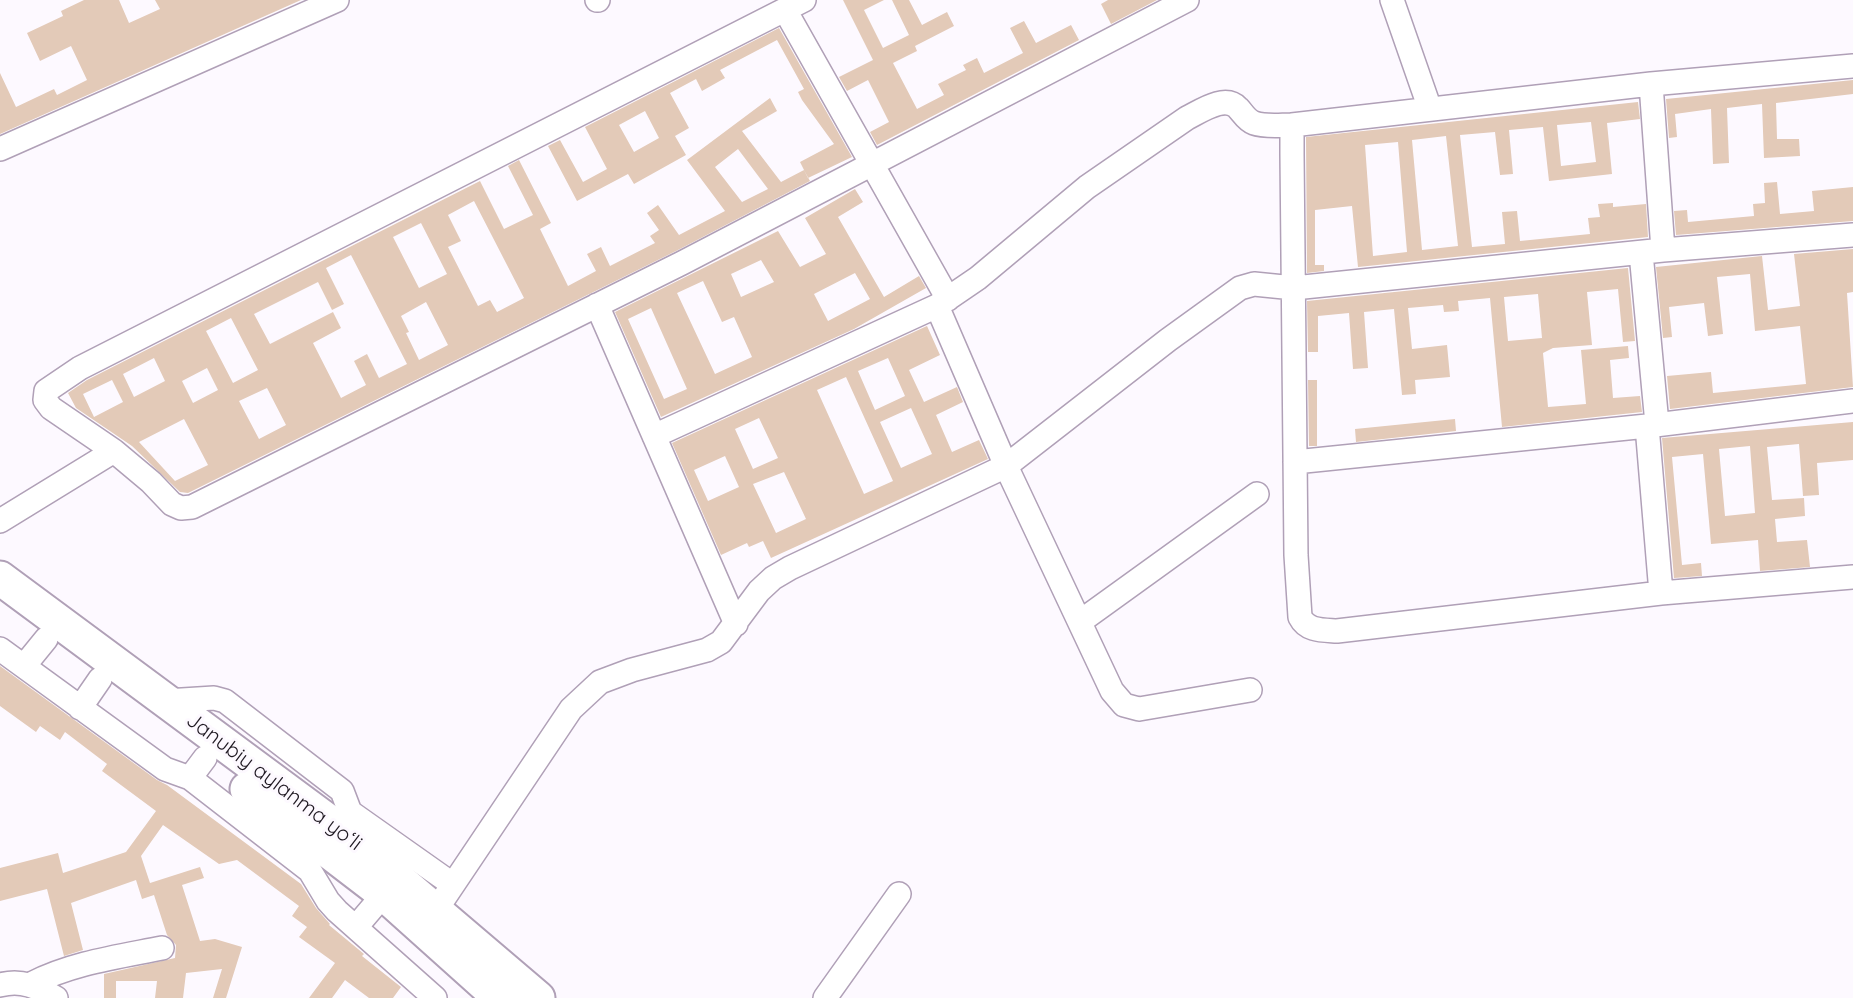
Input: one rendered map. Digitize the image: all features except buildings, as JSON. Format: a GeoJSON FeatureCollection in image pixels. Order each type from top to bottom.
{"type":"FeatureCollection","features":[{"type":"Feature","properties":{"kind":"highway","name":"Janubiy aylanma yoʻli"},"geometry":{"type":"LineString","coordinates":[[0,578],[346,836],[444,897],[538,998]]}},
{"type":"Feature","properties":{"kind":"highway","name":"Janubiy aylanma yoʻli"},"geometry":{"type":"LineString","coordinates":[[0,606],[100,679],[198,768],[276,828],[346,836]]}},
{"type":"Feature","properties":{"kind":"highway","name":"Janubiy aylanma yoʻli"},"geometry":{"type":"LineString","coordinates":[[346,836],[384,894],[500,998]]}},
{"type":"Feature","properties":{"kind":"street"},"geometry":{"type":"LineString","coordinates":[[0,149],[337,0]]}},
{"type":"Feature","properties":{"kind":"street"},"geometry":{"type":"LineString","coordinates":[[1188,0],[872,165],[597,305],[192,507],[181,508],[172,504],[114,451],[51,408],[45,400],[46,391],[80,368],[795,5],[872,165],[942,303],[1006,466],[1112,691],[1124,705],[1139,709],[1251,690]]}},
{"type":"Feature","properties":{"kind":"street"},"geometry":{"type":"LineString","coordinates":[[1392,0],[1430,109]]}},
{"type":"Feature","properties":{"kind":"street"},"geometry":{"type":"LineString","coordinates":[[654,436],[942,303],[999,261],[1087,187],[1196,113],[1226,102],[1237,106],[1252,122],[1292,125],[1651,85],[1853,66]]}},
{"type":"Feature","properties":{"kind":"street"},"geometry":{"type":"LineString","coordinates":[[1651,85],[1652,425],[1661,593]]}},
{"type":"Feature","properties":{"kind":"street"},"geometry":{"type":"LineString","coordinates":[[1292,125],[1296,462],[1300,617],[1303,623],[1315,630],[1337,631],[1661,593],[1853,577]]}},
{"type":"Feature","properties":{"kind":"street"},"geometry":{"type":"LineString","coordinates":[[444,897],[570,709],[600,682],[632,670],[707,650],[721,642],[759,591],[773,578],[1006,466],[1226,297],[1254,284],[1294,288],[1853,234]]}},
{"type":"Feature","properties":{"kind":"street"},"geometry":{"type":"LineString","coordinates":[[597,305],[736,624]]}},
{"type":"Feature","properties":{"kind":"street"},"geometry":{"type":"LineString","coordinates":[[1296,462],[1853,401]]}},
{"type":"Feature","properties":{"kind":"street"},"geometry":{"type":"LineString","coordinates":[[0,521],[114,451]]}},
{"type":"Feature","properties":{"kind":"street"},"geometry":{"type":"LineString","coordinates":[[1081,621],[1257,494]]}},
{"type":"Feature","properties":{"kind":"street"},"geometry":{"type":"LineString","coordinates":[[24,666],[46,639]]}},
{"type":"Feature","properties":{"kind":"street"},"geometry":{"type":"LineString","coordinates":[[0,649],[165,769],[198,768]]}},
{"type":"Feature","properties":{"kind":"street"},"geometry":{"type":"LineString","coordinates":[[80,708],[100,679]]}},
{"type":"Feature","properties":{"kind":"street"},"geometry":{"type":"LineString","coordinates":[[276,828],[310,871],[328,901],[435,998]]}},
{"type":"Feature","properties":{"kind":"street"},"geometry":{"type":"LineString","coordinates":[[322,889],[346,836]]}},
{"type":"Feature","properties":{"kind":"street"},"geometry":{"type":"LineString","coordinates":[[356,928],[384,894]]}},
{"type":"Feature","properties":{"kind":"street"},"geometry":{"type":"LineString","coordinates":[[825,998],[899,894]]}},
{"type":"Feature","properties":{"kind":"street"},"geometry":{"type":"LineString","coordinates":[[31,984],[48,975],[84,963],[162,948]]}},
{"type":"Feature","properties":{"kind":"street"},"geometry":{"type":"LineString","coordinates":[[0,985],[11,982],[31,984],[56,998]]}}]}
